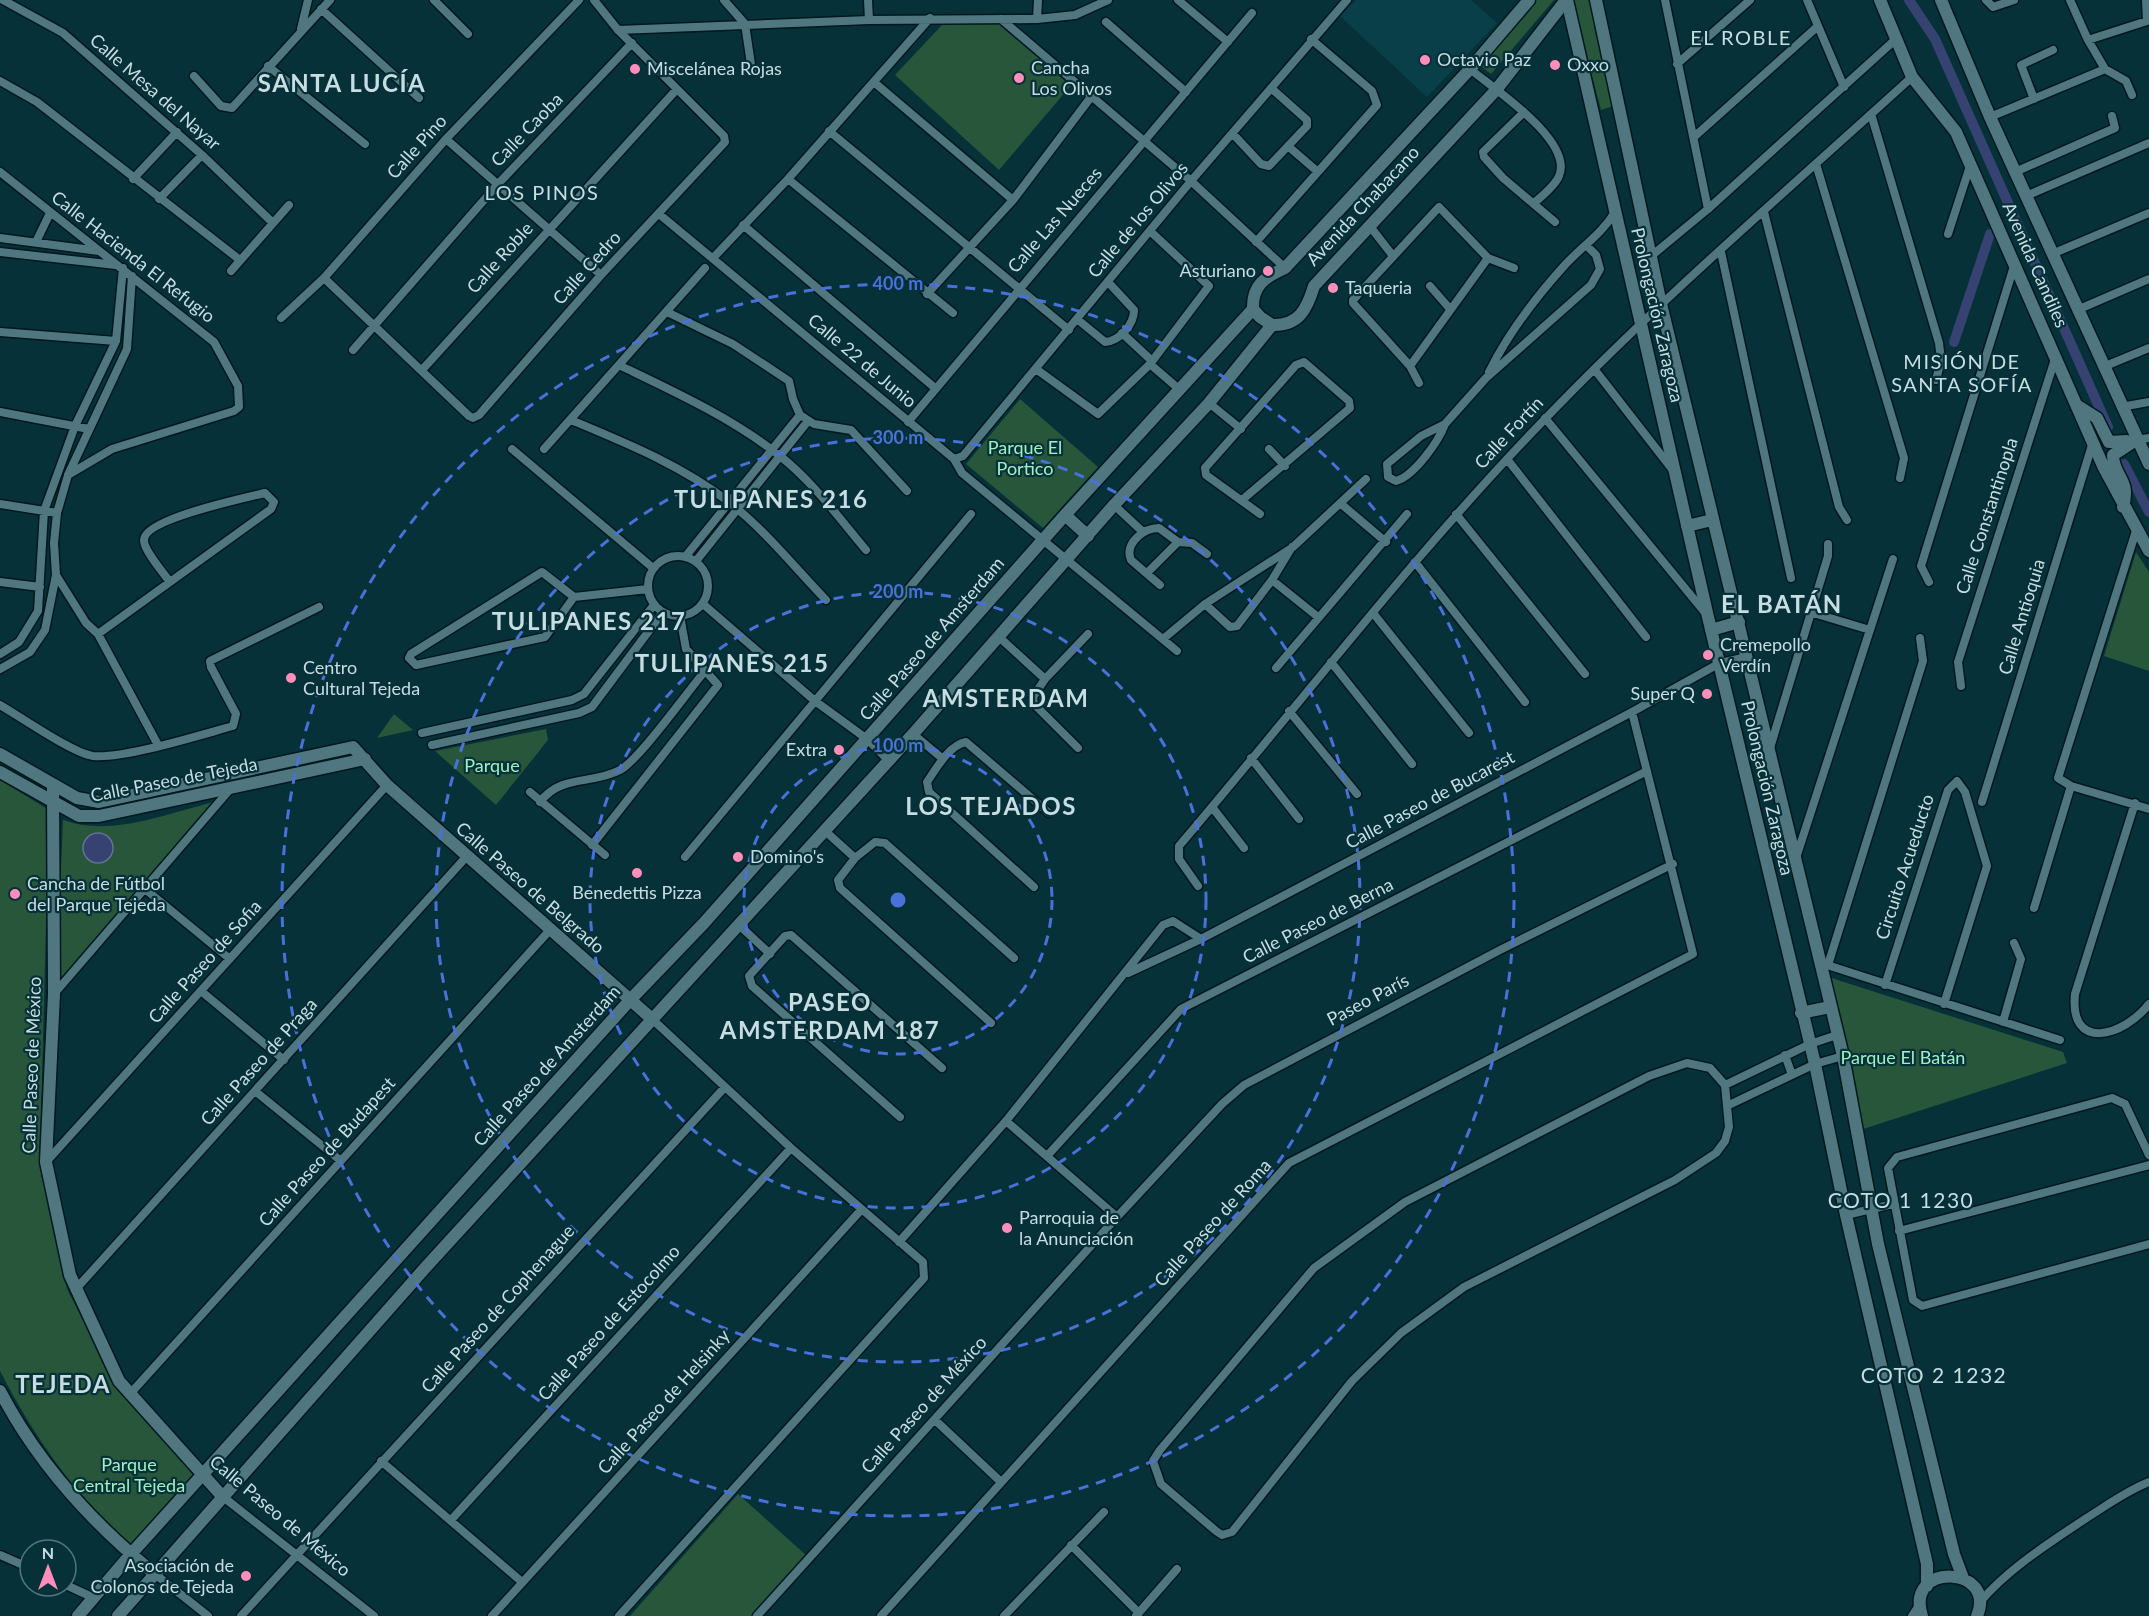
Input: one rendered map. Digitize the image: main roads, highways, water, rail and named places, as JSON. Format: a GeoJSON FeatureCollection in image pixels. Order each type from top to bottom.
{"type":"FeatureCollection","features":[{"type":"Feature","properties":{"kind":"main road","name":"Avenida Chabacano"},"geometry":{"type":"LineString","coordinates":[[1042,541],[1253,309],[1253,295],[1260,283],[1285,268],[1470,69],[1529,0]]}},
{"type":"Feature","properties":{"kind":"main road","name":"Avenida Chabacano"},"geometry":{"type":"LineString","coordinates":[[1272,325],[1283,326],[1306,310],[1314,286],[1496,90],[1566,0]]}},
{"type":"Feature","properties":{"kind":"main road","name":"Prolongación Zaragoza"},"geometry":{"type":"LineString","coordinates":[[1566,0],[1674,472],[1815,1064],[1846,1215],[1927,1564],[1927,1586],[1921,1610]]}},
{"type":"Feature","properties":{"kind":"main road","name":"Prolongación Zaragoza"},"geometry":{"type":"LineString","coordinates":[[1596,0],[1661,304],[1795,859],[1823,963],[1830,1007],[1843,1056],[1870,1209],[1954,1554],[1963,1578],[1971,1584],[1980,1602],[1977,1616]]}},
{"type":"Feature","properties":{"kind":"main road","name":"Avenida Candiles"},"geometry":{"type":"LineString","coordinates":[[1881,0],[1912,77],[1956,132],[2093,442],[2123,507],[2149,551]]}},
{"type":"Feature","properties":{"kind":"main road","name":"Avenida Candiles"},"geometry":{"type":"LineString","coordinates":[[1941,0],[1990,117],[2136,440],[2149,464]]}},
{"type":"Feature","properties":{"kind":"main road"},"geometry":{"type":"LineString","coordinates":[[118,1616],[222,1496],[652,1019],[913,734],[1114,505],[1209,403],[1272,325],[1253,309]]}},
{"type":"Feature","properties":{"kind":"main road"},"geometry":{"type":"LineString","coordinates":[[2079,406],[2097,418],[2111,443],[2136,440]]}},
{"type":"Feature","properties":{"kind":"main road"},"geometry":{"type":"LineString","coordinates":[[2123,507],[2127,489],[2114,463],[2113,454],[2119,448],[2136,440]]}},
{"type":"Feature","properties":{"kind":"main road"},"geometry":{"type":"LineString","coordinates":[[1065,515],[1088,536]]}},
{"type":"Feature","properties":{"kind":"main road"},"geometry":{"type":"LineString","coordinates":[[1687,526],[1712,520]]}},
{"type":"Feature","properties":{"kind":"main road","name":"Calle Paseo de Amsterdam"},"geometry":{"type":"LineString","coordinates":[[78,1616],[131,1554],[631,999],[704,922],[1042,541]]}},
{"type":"Feature","properties":{"kind":"main road"},"geometry":{"type":"LineString","coordinates":[[1710,623],[1739,622]]}},
{"type":"Feature","properties":{"kind":"main road","name":"Calle Paseo de Belgrado"},"geometry":{"type":"LineString","coordinates":[[353,747],[387,785],[549,931],[652,1019]]}},
{"type":"Feature","properties":{"kind":"main road","name":"Calle Paseo de Tejeda"},"geometry":{"type":"LineString","coordinates":[[0,754],[77,798],[99,802],[353,747]]}},
{"type":"Feature","properties":{"kind":"main road","name":"Calle Paseo de Tejeda"},"geometry":{"type":"LineString","coordinates":[[0,772],[53,804],[78,816],[99,816],[365,759]]}},
{"type":"Feature","properties":{"kind":"main road","name":"Calle Paseo de México"},"geometry":{"type":"LineString","coordinates":[[53,786],[54,994],[46,1161],[69,1275],[100,1344],[129,1395],[222,1496]]}},
{"type":"Feature","properties":{"kind":"main road"},"geometry":{"type":"LineString","coordinates":[[1802,1013],[1830,1007]]}},
{"type":"Feature","properties":{"kind":"main road"},"geometry":{"type":"LineString","coordinates":[[0,1391],[42,1461],[88,1514],[155,1574]]}},
{"type":"Feature","properties":{"kind":"main road"},"geometry":{"type":"LineString","coordinates":[[1927,1586],[1944,1576],[1963,1578]]}},
{"type":"Feature","properties":{"kind":"water"},"geometry":{"type":"Polygon","coordinates":[[[98,833],[104,834],[112,842],[112,854],[104,862],[98,863],[92,862],[84,854],[83,848],[84,842],[92,834],[98,833]]]}},
{"type":"Feature","properties":{"kind":"waterway"},"geometry":{"type":"LineString","coordinates":[[1909,0],[1935,39],[2108,427]]}},
{"type":"Feature","properties":{"kind":"waterway"},"geometry":{"type":"LineString","coordinates":[[1954,342],[1990,234]]}},
{"type":"Feature","properties":{"kind":"waterway"},"geometry":{"type":"LineString","coordinates":[[2124,464],[2149,512]]}},
{"type":"Feature","properties":{"kind":"place","name":"Octavio Paz"},"geometry":{"type":"Point","coordinates":[1425,60]}},
{"type":"Feature","properties":{"kind":"place","name":"Oxxo"},"geometry":{"type":"Point","coordinates":[1555,65]}},
{"type":"Feature","properties":{"kind":"place","name":"Miscelánea Rojas"},"geometry":{"type":"Point","coordinates":[635,69]}},
{"type":"Feature","properties":{"kind":"place","name":"Cancha Los Olivos"},"geometry":{"type":"Point","coordinates":[1019,78]}},
{"type":"Feature","properties":{"kind":"place","name":"Asturiano"},"geometry":{"type":"Point","coordinates":[1268,271]}},
{"type":"Feature","properties":{"kind":"place","name":"Taqueria"},"geometry":{"type":"Point","coordinates":[1333,288]}},
{"type":"Feature","properties":{"kind":"place","name":"Cremepollo Verdín"},"geometry":{"type":"Point","coordinates":[1708,655]}},
{"type":"Feature","properties":{"kind":"place","name":"Centro Cultural Tejeda"},"geometry":{"type":"Point","coordinates":[291,678]}},
{"type":"Feature","properties":{"kind":"place","name":"Super Q"},"geometry":{"type":"Point","coordinates":[1707,694]}},
{"type":"Feature","properties":{"kind":"place","name":"Extra"},"geometry":{"type":"Point","coordinates":[839,750]}},
{"type":"Feature","properties":{"kind":"place","name":"Domino's"},"geometry":{"type":"Point","coordinates":[738,857]}},
{"type":"Feature","properties":{"kind":"place","name":"Benedettis Pizza"},"geometry":{"type":"Point","coordinates":[637,873]}},
{"type":"Feature","properties":{"kind":"place","name":"Cancha de Fútbol del Parque Tejeda"},"geometry":{"type":"Point","coordinates":[15,894]}},
{"type":"Feature","properties":{"kind":"place","name":"Parroquia de la Anunciación"},"geometry":{"type":"Point","coordinates":[1007,1228]}},
{"type":"Feature","properties":{"kind":"place","name":"Asociación de Colonos de Tejeda"},"geometry":{"type":"Point","coordinates":[246,1576]}},
{"type":"Feature","properties":{"kind":"district","name":"EL ROBLE"},"geometry":{"type":"Point","coordinates":[1741,38]}},
{"type":"Feature","properties":{"kind":"district","name":"SANTA LUCÍA"},"geometry":{"type":"Point","coordinates":[342,84]}},
{"type":"Feature","properties":{"kind":"district","name":"LOS PINOS"},"geometry":{"type":"Point","coordinates":[542,193]}},
{"type":"Feature","properties":{"kind":"district","name":"MISIÓN DE SANTA SOFÍA"},"geometry":{"type":"Point","coordinates":[1962,374]}},
{"type":"Feature","properties":{"kind":"district","name":"TULIPANES 216"},"geometry":{"type":"Point","coordinates":[771,500]}},
{"type":"Feature","properties":{"kind":"district","name":"EL BATÁN"},"geometry":{"type":"Point","coordinates":[1782,605]}},
{"type":"Feature","properties":{"kind":"district","name":"TULIPANES 217"},"geometry":{"type":"Point","coordinates":[589,622]}},
{"type":"Feature","properties":{"kind":"district","name":"TULIPANES 215"},"geometry":{"type":"Point","coordinates":[732,664]}},
{"type":"Feature","properties":{"kind":"district","name":"AMSTERDAM"},"geometry":{"type":"Point","coordinates":[1006,699]}},
{"type":"Feature","properties":{"kind":"district","name":"LOS TEJADOS"},"geometry":{"type":"Point","coordinates":[991,807]}},
{"type":"Feature","properties":{"kind":"district","name":"PASEO AMSTERDAM 187"},"geometry":{"type":"Point","coordinates":[830,1017]}},
{"type":"Feature","properties":{"kind":"district","name":"COTO 1 1230"},"geometry":{"type":"Point","coordinates":[1901,1201]}},
{"type":"Feature","properties":{"kind":"district","name":"COTO 2 1232"},"geometry":{"type":"Point","coordinates":[1934,1376]}},
{"type":"Feature","properties":{"kind":"district","name":"TEJEDA"},"geometry":{"type":"Point","coordinates":[63,1385]}},
{"type":"Feature","properties":{"kind":"park label","name":"Parque El Portico"},"geometry":{"type":"Point","coordinates":[1025,458]}},
{"type":"Feature","properties":{"kind":"park label","name":"Parque"},"geometry":{"type":"Point","coordinates":[492,766]}},
{"type":"Feature","properties":{"kind":"park label","name":"Parque El Batán"},"geometry":{"type":"Point","coordinates":[1903,1058]}},
{"type":"Feature","properties":{"kind":"park label","name":"Parque Central Tejeda"},"geometry":{"type":"Point","coordinates":[129,1475]}}]}
